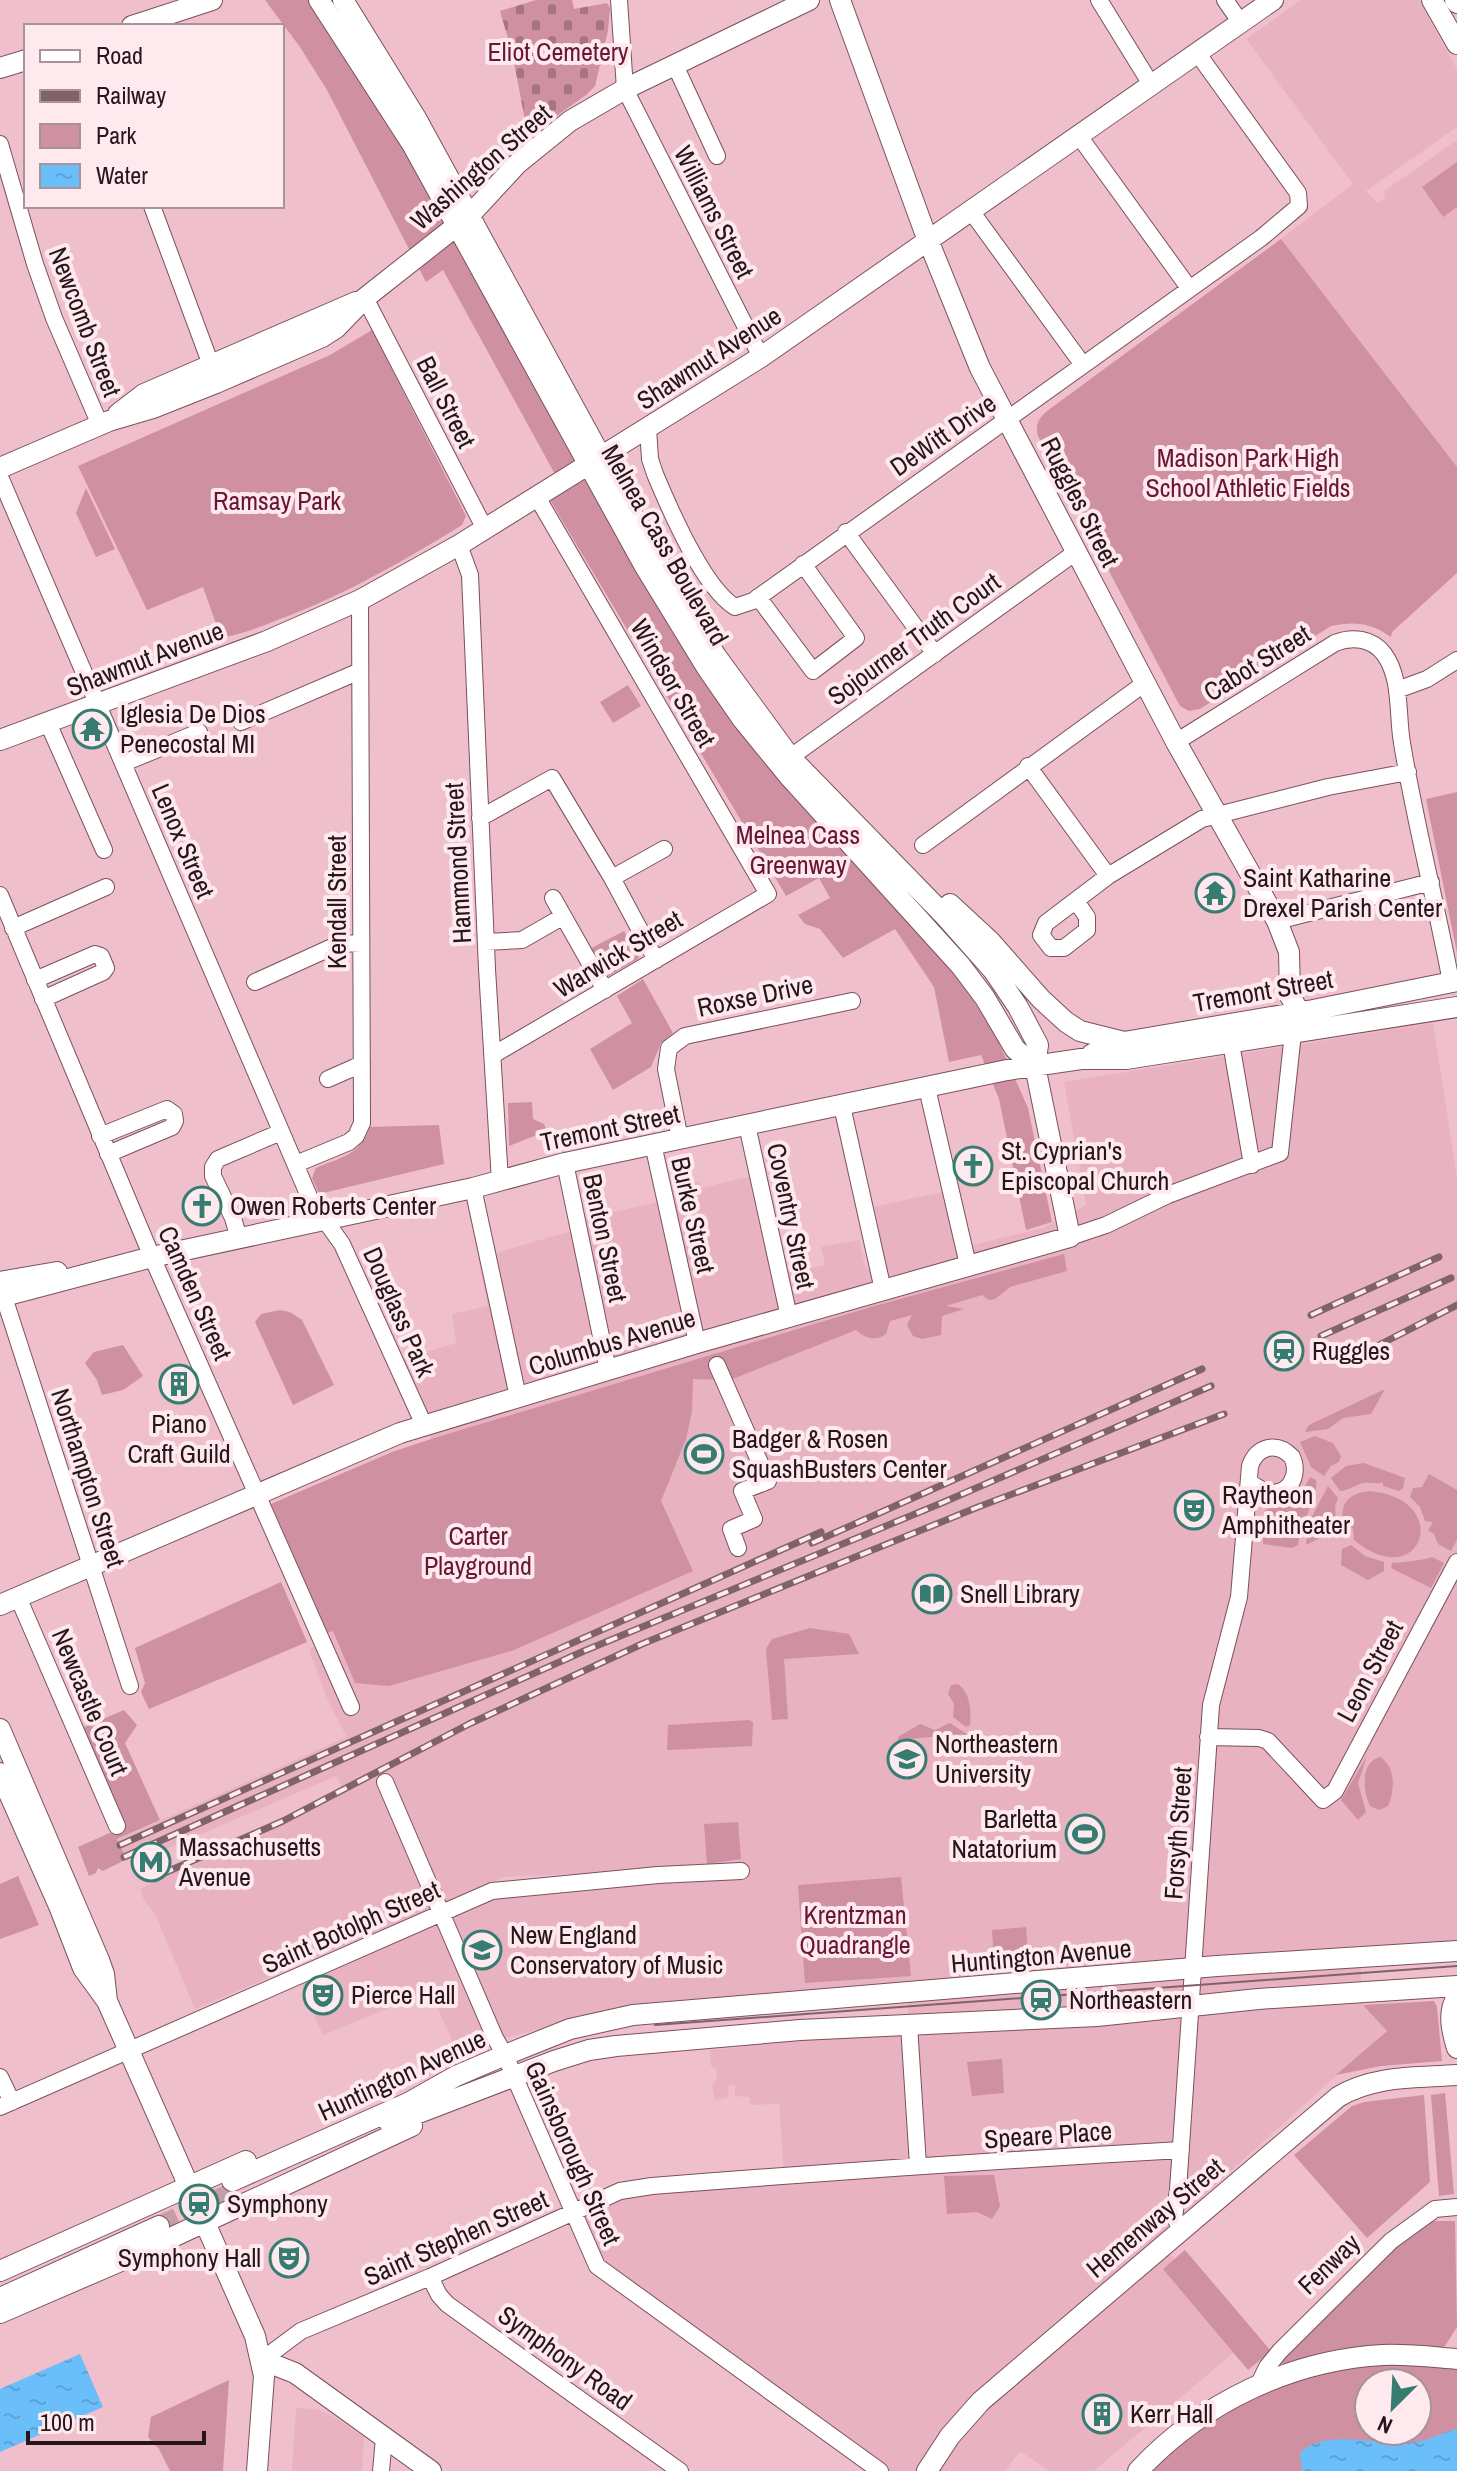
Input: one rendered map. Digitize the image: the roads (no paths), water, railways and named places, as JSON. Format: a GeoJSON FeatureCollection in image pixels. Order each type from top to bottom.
{"type":"FeatureCollection","features":[{"type":"Feature","properties":{"kind":"main road"},"geometry":{"type":"LineString","coordinates":[[138,24],[212,0]]}},
{"type":"Feature","properties":{"kind":"main road","name":"Melnea Cass Boulevard"},"geometry":{"type":"LineString","coordinates":[[319,0],[462,221]]}},
{"type":"Feature","properties":{"kind":"main road","name":"Melnea Cass Boulevard"},"geometry":{"type":"LineString","coordinates":[[343,0],[394,80],[462,221],[595,461],[682,631],[737,711],[785,761],[961,966],[1015,1049],[1035,1066]]}},
{"type":"Feature","properties":{"kind":"main road","name":"Washington Street"},"geometry":{"type":"LineString","coordinates":[[0,468],[104,423],[144,394],[213,373],[277,338],[365,298],[462,221],[533,150],[570,121],[625,89],[809,0]]}},
{"type":"Feature","properties":{"kind":"main road","name":"Ruggles Street"},"geometry":{"type":"LineString","coordinates":[[840,0],[972,352],[1176,742],[1277,921],[1289,952],[1290,996],[1300,1013]]}},
{"type":"Feature","properties":{"kind":"main road","name":"Shawmut Avenue"},"geometry":{"type":"LineString","coordinates":[[0,740],[267,641],[360,600],[459,545],[761,357],[1273,0]]}},
{"type":"Feature","properties":{"kind":"main road"},"geometry":{"type":"LineString","coordinates":[[1432,0],[1457,44]]}},
{"type":"Feature","properties":{"kind":"main road"},"geometry":{"type":"LineString","coordinates":[[0,68],[24,61]]}},
{"type":"Feature","properties":{"kind":"main road","name":"Melnea Cass Boulevard"},"geometry":{"type":"LineString","coordinates":[[785,761],[857,825],[963,934],[1018,1007],[1038,1045],[1035,1066],[1070,1237]]}},
{"type":"Feature","properties":{"kind":"main road"},"geometry":{"type":"LineString","coordinates":[[857,825],[971,922],[1059,1017],[1080,1031],[1124,1042]]}},
{"type":"Feature","properties":{"kind":"main road"},"geometry":{"type":"LineString","coordinates":[[1454,982],[1456,1014]]}},
{"type":"Feature","properties":{"kind":"main road","name":"Tremont Street"},"geometry":{"type":"LineString","coordinates":[[1081,1059],[1124,1042],[1300,1013],[1454,982]]}},
{"type":"Feature","properties":{"kind":"main road","name":"Tremont Street"},"geometry":{"type":"LineString","coordinates":[[1,1290],[473,1188],[565,1163],[1035,1066],[1081,1059],[1126,1059],[1293,1033],[1456,1014]]}},
{"type":"Feature","properties":{"kind":"main road","name":"Columbus Avenue"},"geometry":{"type":"LineString","coordinates":[[9,1601],[424,1425],[697,1343],[1070,1237]]}},
{"type":"Feature","properties":{"kind":"main road"},"geometry":{"type":"LineString","coordinates":[[0,1729],[99,1960],[107,2001]]}},
{"type":"Feature","properties":{"kind":"main road"},"geometry":{"type":"LineString","coordinates":[[0,1773],[83,1968],[107,2001],[255,2336],[264,2376],[257,2471]]}},
{"type":"Feature","properties":{"kind":"main road","name":"Huntington Avenue"},"geometry":{"type":"LineString","coordinates":[[1457,1951],[1192,1968],[633,2015],[570,2029],[505,2055],[456,2076],[408,2103],[234,2186],[512,2076],[589,2050],[800,2030],[1073,2018],[1258,1999],[1457,1986]]}},
{"type":"Feature","properties":{"kind":"main road"},"geometry":{"type":"LineString","coordinates":[[1457,1997],[1451,2016],[1457,2048]]}},
{"type":"Feature","properties":{"kind":"main road","name":"Hemenway Street"},"geometry":{"type":"LineString","coordinates":[[927,2471],[969,2412],[1338,2097],[1355,2086],[1380,2081],[1457,2075]]}},
{"type":"Feature","properties":{"kind":"main road"},"geometry":{"type":"LineString","coordinates":[[0,2271],[402,2092],[456,2076]]}},
{"type":"Feature","properties":{"kind":"main road"},"geometry":{"type":"LineString","coordinates":[[0,2313],[403,2131],[452,2102]]}},
{"type":"Feature","properties":{"kind":"main road"},"geometry":{"type":"LineString","coordinates":[[0,2285],[157,2221],[0,2298]]}},
{"type":"Feature","properties":{"kind":"main road","name":"Fenway"},"geometry":{"type":"LineString","coordinates":[[1138,2471],[1198,2419],[1258,2386],[1303,2369],[1346,2359],[1452,2354]]}},
{"type":"Feature","properties":{"kind":"main road"},"geometry":{"type":"LineString","coordinates":[[262,2360],[295,2373],[431,2471]]}},
{"type":"Feature","properties":{"kind":"street"},"geometry":{"type":"LineString","coordinates":[[619,0],[625,89]]}},
{"type":"Feature","properties":{"kind":"street"},"geometry":{"type":"LineString","coordinates":[[1099,0],[1152,86]]}},
{"type":"Feature","properties":{"kind":"street"},"geometry":{"type":"LineString","coordinates":[[1225,0],[1241,23]]}},
{"type":"Feature","properties":{"kind":"street","name":"DeWitt Drive"},"geometry":{"type":"LineString","coordinates":[[758,597],[1290,217],[1299,206],[1301,200],[1282,171],[1198,54]]}},
{"type":"Feature","properties":{"kind":"street"},"geometry":{"type":"LineString","coordinates":[[675,65],[717,156]]}},
{"type":"Feature","properties":{"kind":"street","name":"Williams Street"},"geometry":{"type":"LineString","coordinates":[[625,89],[761,357]]}},
{"type":"Feature","properties":{"kind":"street"},"geometry":{"type":"LineString","coordinates":[[1079,136],[1189,288]]}},
{"type":"Feature","properties":{"kind":"street","name":"Newcomb Street"},"geometry":{"type":"LineString","coordinates":[[0,144],[54,318],[104,423]]}},
{"type":"Feature","properties":{"kind":"street"},"geometry":{"type":"LineString","coordinates":[[153,208],[213,373]]}},
{"type":"Feature","properties":{"kind":"street"},"geometry":{"type":"LineString","coordinates":[[971,211],[1083,365]]}},
{"type":"Feature","properties":{"kind":"street","name":"Ball Street"},"geometry":{"type":"LineString","coordinates":[[365,298],[485,529]]}},
{"type":"Feature","properties":{"kind":"street"},"geometry":{"type":"LineString","coordinates":[[648,428],[650,459],[655,474],[701,566],[724,600],[735,607],[744,606],[758,597]]}},
{"type":"Feature","properties":{"kind":"street","name":"Lenox Street"},"geometry":{"type":"LineString","coordinates":[[0,477],[311,1201],[326,1221]]}},
{"type":"Feature","properties":{"kind":"street","name":"Windsor Street"},"geometry":{"type":"LineString","coordinates":[[537,497],[768,894]]}},
{"type":"Feature","properties":{"kind":"street"},"geometry":{"type":"LineString","coordinates":[[846,532],[935,654]]}},
{"type":"Feature","properties":{"kind":"street","name":"Hammond Street"},"geometry":{"type":"LineString","coordinates":[[459,545],[470,575],[500,1181]]}},
{"type":"Feature","properties":{"kind":"street","name":"Sojourner Truth Court"},"geometry":{"type":"LineString","coordinates":[[785,761],[1076,552]]}},
{"type":"Feature","properties":{"kind":"street","name":"Sojourner Truth Court"},"geometry":{"type":"LineString","coordinates":[[758,597],[813,671],[856,638],[803,564]]}},
{"type":"Feature","properties":{"kind":"street","name":"Kendall Street"},"geometry":{"type":"LineString","coordinates":[[296,1164],[346,1143],[358,1133],[362,1123],[360,600]]}},
{"type":"Feature","properties":{"kind":"street","name":"Cabot Street"},"geometry":{"type":"LineString","coordinates":[[1176,742],[1335,643],[1350,639],[1367,641],[1383,652],[1397,690]]}},
{"type":"Feature","properties":{"kind":"street"},"geometry":{"type":"LineString","coordinates":[[1454,982],[1408,772],[1397,690],[1427,679],[1457,660]]}},
{"type":"Feature","properties":{"kind":"street"},"geometry":{"type":"LineString","coordinates":[[241,722],[360,671]]}},
{"type":"Feature","properties":{"kind":"street"},"geometry":{"type":"LineString","coordinates":[[923,845],[1145,683]]}},
{"type":"Feature","properties":{"kind":"street"},"geometry":{"type":"LineString","coordinates":[[48,723],[104,850]]}},
{"type":"Feature","properties":{"kind":"street"},"geometry":{"type":"LineString","coordinates":[[124,763],[199,732]]}},
{"type":"Feature","properties":{"kind":"street"},"geometry":{"type":"LineString","coordinates":[[1028,766],[1108,876]]}},
{"type":"Feature","properties":{"kind":"street"},"geometry":{"type":"LineString","coordinates":[[1076,901],[1108,876],[1202,819],[1328,787],[1408,772]]}},
{"type":"Feature","properties":{"kind":"street"},"geometry":{"type":"LineString","coordinates":[[480,818],[552,778],[612,878],[656,960]]}},
{"type":"Feature","properties":{"kind":"street"},"geometry":{"type":"LineString","coordinates":[[612,878],[664,849]]}},
{"type":"Feature","properties":{"kind":"street"},"geometry":{"type":"LineString","coordinates":[[1277,921],[1431,882]]}},
{"type":"Feature","properties":{"kind":"street"},"geometry":{"type":"LineString","coordinates":[[13,928],[106,887]]}},
{"type":"Feature","properties":{"kind":"street","name":"Warwick Street"},"geometry":{"type":"LineString","coordinates":[[493,1055],[768,894]]}},
{"type":"Feature","properties":{"kind":"street","name":"Camden Street"},"geometry":{"type":"LineString","coordinates":[[0,895],[152,1257],[351,1707]]}},
{"type":"Feature","properties":{"kind":"street"},"geometry":{"type":"LineString","coordinates":[[553,898],[605,990]]}},
{"type":"Feature","properties":{"kind":"street"},"geometry":{"type":"LineString","coordinates":[[486,942],[522,940],[562,917]]}},
{"type":"Feature","properties":{"kind":"street"},"geometry":{"type":"LineString","coordinates":[[255,982],[341,943],[361,944]]}},
{"type":"Feature","properties":{"kind":"street"},"geometry":{"type":"LineString","coordinates":[[35,980],[95,954],[101,956],[106,968],[103,972],[43,999]]}},
{"type":"Feature","properties":{"kind":"street","name":"Roxse Drive"},"geometry":{"type":"LineString","coordinates":[[680,1139],[666,1069],[669,1048],[685,1036],[852,1001]]}},
{"type":"Feature","properties":{"kind":"street","name":"Columbus Avenue"},"geometry":{"type":"LineString","coordinates":[[1070,1237],[1106,1225],[1168,1195],[1280,1153],[1293,1033]]}},
{"type":"Feature","properties":{"kind":"street"},"geometry":{"type":"LineString","coordinates":[[1231,1043],[1252,1165]]}},
{"type":"Feature","properties":{"kind":"street"},"geometry":{"type":"LineString","coordinates":[[328,1079],[362,1064]]}},
{"type":"Feature","properties":{"kind":"street"},"geometry":{"type":"LineString","coordinates":[[927,1088],[968,1265]]}},
{"type":"Feature","properties":{"kind":"street"},"geometry":{"type":"LineString","coordinates":[[842,1106],[883,1290]]}},
{"type":"Feature","properties":{"kind":"street"},"geometry":{"type":"LineString","coordinates":[[100,1136],[167,1109],[174,1114],[172,1127],[108,1154]]}},
{"type":"Feature","properties":{"kind":"street","name":"Coventry Street"},"geometry":{"type":"LineString","coordinates":[[747,1125],[789,1317]]}},
{"type":"Feature","properties":{"kind":"street"},"geometry":{"type":"LineString","coordinates":[[239,1239],[233,1218],[213,1176],[213,1167],[218,1159],[281,1132]]}},
{"type":"Feature","properties":{"kind":"street","name":"Burke Street"},"geometry":{"type":"LineString","coordinates":[[653,1144],[697,1343]]}},
{"type":"Feature","properties":{"kind":"street","name":"Benton Street"},"geometry":{"type":"LineString","coordinates":[[565,1163],[608,1370]]}},
{"type":"Feature","properties":{"kind":"street"},"geometry":{"type":"LineString","coordinates":[[473,1188],[518,1397]]}},
{"type":"Feature","properties":{"kind":"street","name":"Douglass Park"},"geometry":{"type":"LineString","coordinates":[[326,1221],[342,1244],[424,1425]]}},
{"type":"Feature","properties":{"kind":"street","name":"Northampton Street"},"geometry":{"type":"LineString","coordinates":[[1,1290],[130,1686]]}},
{"type":"Feature","properties":{"kind":"street"},"geometry":{"type":"LineString","coordinates":[[717,1365],[768,1481],[742,1491],[754,1519],[731,1529],[738,1548]]}},
{"type":"Feature","properties":{"kind":"street","name":"Forsyth Street"},"geometry":{"type":"LineString","coordinates":[[1189,2223],[1178,2190],[1208,1737],[1216,1676],[1239,1597],[1249,1482]]}},
{"type":"Feature","properties":{"kind":"street","name":"Leon Street"},"geometry":{"type":"LineString","coordinates":[[1208,1737],[1268,1741],[1323,1800],[1335,1791],[1457,1562]]}},
{"type":"Feature","properties":{"kind":"street","name":"Newcastle Court"},"geometry":{"type":"LineString","coordinates":[[9,1601],[117,1826]]}},
{"type":"Feature","properties":{"kind":"street","name":"Gainsborough Street"},"geometry":{"type":"LineString","coordinates":[[385,1782],[593,2260],[602,2271],[880,2471]]}},
{"type":"Feature","properties":{"kind":"street","name":"Saint Botolph Street"},"geometry":{"type":"LineString","coordinates":[[6,2104],[492,1891],[658,1875],[741,1871]]}},
{"type":"Feature","properties":{"kind":"street"},"geometry":{"type":"LineString","coordinates":[[909,2025],[918,2165]]}},
{"type":"Feature","properties":{"kind":"street"},"geometry":{"type":"LineString","coordinates":[[0,2077],[6,2104]]}},
{"type":"Feature","properties":{"kind":"street","name":"Speare Place"},"geometry":{"type":"LineString","coordinates":[[918,2165],[996,2163],[1181,2150]]}},
{"type":"Feature","properties":{"kind":"street","name":"Saint Stephen Street"},"geometry":{"type":"LineString","coordinates":[[262,2360],[301,2331],[430,2277],[605,2196],[635,2187],[918,2165]]}},
{"type":"Feature","properties":{"kind":"street","name":"Fenway"},"geometry":{"type":"LineString","coordinates":[[1258,2386],[1267,2367],[1280,2351],[1391,2241],[1435,2209],[1457,2207]]}},
{"type":"Feature","properties":{"kind":"street","name":"Symphony Road"},"geometry":{"type":"LineString","coordinates":[[430,2277],[447,2304],[680,2471]]}},
{"type":"Feature","properties":{"kind":"street"},"geometry":{"type":"LineString","coordinates":[[381,2471],[384,2438]]}},
{"type":"Feature","properties":{"kind":"water"},"geometry":{"type":"Polygon","coordinates":[[[80,2354],[103,2407],[0,2452],[0,2389],[80,2354]]]}},
{"type":"Feature","properties":{"kind":"water"},"geometry":{"type":"Polygon","coordinates":[[[1457,2429],[1457,2471],[1302,2471],[1300,2453],[1324,2441],[1353,2440],[1353,2447],[1433,2447],[1433,2438],[1457,2429]]]}},
{"type":"Feature","properties":{"kind":"tunnel"},"geometry":{"type":"LineString","coordinates":[[159,2226],[236,2191]]}},
{"type":"Feature","properties":{"kind":"tram line"},"geometry":{"type":"LineString","coordinates":[[655,2025],[1457,1966]]}},
{"type":"Feature","properties":{"kind":"railway"},"geometry":{"type":"LineString","coordinates":[[1311,1315],[1439,1257]]}},
{"type":"Feature","properties":{"kind":"railway"},"geometry":{"type":"LineString","coordinates":[[1321,1336],[1451,1278]]}},
{"type":"Feature","properties":{"kind":"railway"},"geometry":{"type":"LineString","coordinates":[[1373,1348],[1457,1305]]}},
{"type":"Feature","properties":{"kind":"railway"},"geometry":{"type":"LineString","coordinates":[[812,1543],[1202,1369]]}},
{"type":"Feature","properties":{"kind":"railway"},"geometry":{"type":"LineString","coordinates":[[124,1857],[584,1651],[944,1502],[1211,1386]]}},
{"type":"Feature","properties":{"kind":"railway"},"geometry":{"type":"LineString","coordinates":[[162,1874],[283,1821],[469,1724],[642,1644],[978,1507],[1224,1414]]}},
{"type":"Feature","properties":{"kind":"railway"},"geometry":{"type":"LineString","coordinates":[[120,1845],[821,1532]]}},
{"type":"Feature","properties":{"kind":"place","name":"Iglesia De Dios Penecostal MI"},"geometry":{"type":"Point","coordinates":[92,729]}},
{"type":"Feature","properties":{"kind":"place","name":"Saint Katharine Drexel Parish Center"},"geometry":{"type":"Point","coordinates":[1215,893]}},
{"type":"Feature","properties":{"kind":"place","name":"St. Cyprian's Episcopal Church"},"geometry":{"type":"Point","coordinates":[973,1166]}},
{"type":"Feature","properties":{"kind":"place","name":"Owen Roberts Center"},"geometry":{"type":"Point","coordinates":[202,1206]}},
{"type":"Feature","properties":{"kind":"place","name":"Ruggles"},"geometry":{"type":"Point","coordinates":[1284,1351]}},
{"type":"Feature","properties":{"kind":"place","name":"Piano Craft Guild"},"geometry":{"type":"Point","coordinates":[179,1384]}},
{"type":"Feature","properties":{"kind":"place","name":"Badger & Rosen SquashBusters Center"},"geometry":{"type":"Point","coordinates":[704,1454]}},
{"type":"Feature","properties":{"kind":"place","name":"Raytheon Amphitheater"},"geometry":{"type":"Point","coordinates":[1194,1510]}},
{"type":"Feature","properties":{"kind":"place","name":"Snell Library"},"geometry":{"type":"Point","coordinates":[932,1594]}},
{"type":"Feature","properties":{"kind":"place","name":"Northeastern University"},"geometry":{"type":"Point","coordinates":[907,1759]}},
{"type":"Feature","properties":{"kind":"place","name":"Barletta Natatorium"},"geometry":{"type":"Point","coordinates":[1085,1834]}},
{"type":"Feature","properties":{"kind":"place","name":"Massachusetts Avenue"},"geometry":{"type":"Point","coordinates":[151,1862]}},
{"type":"Feature","properties":{"kind":"place","name":"New England Conservatory of Music"},"geometry":{"type":"Point","coordinates":[482,1950]}},
{"type":"Feature","properties":{"kind":"place","name":"Pierce Hall"},"geometry":{"type":"Point","coordinates":[323,1995]}},
{"type":"Feature","properties":{"kind":"place","name":"Northeastern"},"geometry":{"type":"Point","coordinates":[1041,2000]}},
{"type":"Feature","properties":{"kind":"place","name":"Symphony"},"geometry":{"type":"Point","coordinates":[199,2204]}},
{"type":"Feature","properties":{"kind":"place","name":"Symphony Hall"},"geometry":{"type":"Point","coordinates":[289,2258]}},
{"type":"Feature","properties":{"kind":"place","name":"Kerr Hall"},"geometry":{"type":"Point","coordinates":[1102,2414]}},
{"type":"Feature","properties":{"kind":"park label","name":"Eliot Cemetery"},"geometry":{"type":"Point","coordinates":[558,52]}},
{"type":"Feature","properties":{"kind":"park label","name":"Madison Park High School Athletic Fields"},"geometry":{"type":"Point","coordinates":[1248,473]}},
{"type":"Feature","properties":{"kind":"park label","name":"Ramsay Park"},"geometry":{"type":"Point","coordinates":[277,501]}},
{"type":"Feature","properties":{"kind":"park label","name":"Melnea Cass Greenway"},"geometry":{"type":"Point","coordinates":[798,850]}},
{"type":"Feature","properties":{"kind":"park label","name":"Carter Playground"},"geometry":{"type":"Point","coordinates":[478,1551]}},
{"type":"Feature","properties":{"kind":"park label","name":"Krentzman Quadrangle"},"geometry":{"type":"Point","coordinates":[855,1930]}}]}
